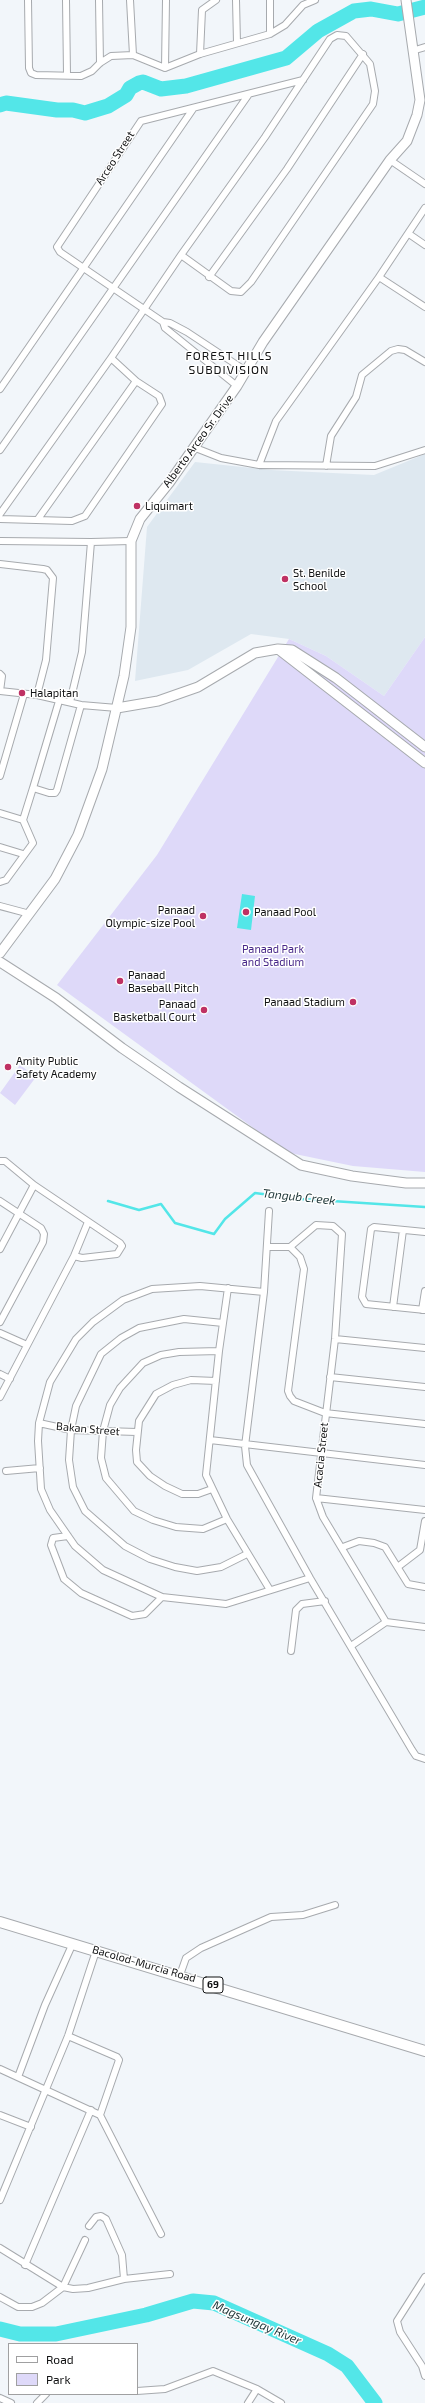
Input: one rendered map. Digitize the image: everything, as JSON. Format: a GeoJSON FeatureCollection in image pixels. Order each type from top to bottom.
{"type":"FeatureCollection","features":[{"type":"Feature","properties":{"kind":"main road","name":"Bacolod-Murcia Road"},"geometry":{"type":"LineString","coordinates":[[0,1922],[180,1975],[425,2051]]}},
{"type":"Feature","properties":{"kind":"street"},"geometry":{"type":"LineString","coordinates":[[28,0],[29,68],[36,75],[66,74],[80,76],[87,74],[111,56],[133,55],[166,68],[200,54],[270,34],[285,25],[303,3],[315,0]]}},
{"type":"Feature","properties":{"kind":"street"},"geometry":{"type":"LineString","coordinates":[[66,0],[66,74]]}},
{"type":"Feature","properties":{"kind":"street"},"geometry":{"type":"LineString","coordinates":[[99,0],[100,63]]}},
{"type":"Feature","properties":{"kind":"street"},"geometry":{"type":"LineString","coordinates":[[130,0],[133,55]]}},
{"type":"Feature","properties":{"kind":"street"},"geometry":{"type":"LineString","coordinates":[[166,0],[166,68]]}},
{"type":"Feature","properties":{"kind":"street"},"geometry":{"type":"LineString","coordinates":[[200,54],[202,10],[216,0]]}},
{"type":"Feature","properties":{"kind":"street"},"geometry":{"type":"LineString","coordinates":[[236,0],[237,43]]}},
{"type":"Feature","properties":{"kind":"street"},"geometry":{"type":"LineString","coordinates":[[270,0],[270,34]]}},
{"type":"Feature","properties":{"kind":"street","name":"Alberto Arceo Sr. Drive"},"geometry":{"type":"LineString","coordinates":[[0,953],[55,879],[78,835],[102,769],[117,708],[131,626],[131,541],[140,519],[169,483],[193,446],[237,386],[263,342],[390,160],[407,141],[417,116],[420,100],[406,1]]}},
{"type":"Feature","properties":{"kind":"street"},"geometry":{"type":"LineString","coordinates":[[0,514],[111,358],[144,308],[330,39],[336,35],[346,36],[370,64],[375,91],[373,104],[251,282],[241,292],[231,291],[209,277],[181,255]]}},
{"type":"Feature","properties":{"kind":"street"},"geometry":{"type":"LineString","coordinates":[[412,51],[425,47]]}},
{"type":"Feature","properties":{"kind":"street"},"geometry":{"type":"LineString","coordinates":[[209,277],[287,169],[363,54]]}},
{"type":"Feature","properties":{"kind":"street","name":"Arceo Street"},"geometry":{"type":"LineString","coordinates":[[163,322],[60,252],[58,245],[136,126],[141,121],[303,80]]}},
{"type":"Feature","properties":{"kind":"street"},"geometry":{"type":"LineString","coordinates":[[0,450],[249,94]]}},
{"type":"Feature","properties":{"kind":"street"},"geometry":{"type":"LineString","coordinates":[[0,389],[85,268],[193,109]]}},
{"type":"Feature","properties":{"kind":"street"},"geometry":{"type":"LineString","coordinates":[[390,160],[425,184]]}},
{"type":"Feature","properties":{"kind":"street"},"geometry":{"type":"LineString","coordinates":[[259,465],[276,421],[379,277],[425,208]]}},
{"type":"Feature","properties":{"kind":"street"},"geometry":{"type":"LineString","coordinates":[[409,234],[425,245]]}},
{"type":"Feature","properties":{"kind":"street"},"geometry":{"type":"LineString","coordinates":[[379,277],[425,307]]}},
{"type":"Feature","properties":{"kind":"street"},"geometry":{"type":"LineString","coordinates":[[237,386],[165,328],[163,322],[170,323],[187,332],[246,371]]}},
{"type":"Feature","properties":{"kind":"street"},"geometry":{"type":"LineString","coordinates":[[181,341],[187,332]]}},
{"type":"Feature","properties":{"kind":"street"},"geometry":{"type":"LineString","coordinates":[[326,466],[331,436],[356,397],[362,375],[390,351],[398,349],[405,350],[425,362]]}},
{"type":"Feature","properties":{"kind":"street"},"geometry":{"type":"LineString","coordinates":[[215,368],[223,357]]}},
{"type":"Feature","properties":{"kind":"street"},"geometry":{"type":"LineString","coordinates":[[0,518],[72,521],[85,516],[162,404],[159,396],[136,381],[111,358]]}},
{"type":"Feature","properties":{"kind":"street"},"geometry":{"type":"LineString","coordinates":[[38,519],[136,381]]}},
{"type":"Feature","properties":{"kind":"street"},"geometry":{"type":"LineString","coordinates":[[193,446],[221,458],[259,465],[375,466],[425,450]]}},
{"type":"Feature","properties":{"kind":"street"},"geometry":{"type":"LineString","coordinates":[[0,541],[131,541]]}},
{"type":"Feature","properties":{"kind":"street"},"geometry":{"type":"LineString","coordinates":[[70,702],[82,652],[91,542]]}},
{"type":"Feature","properties":{"kind":"street"},"geometry":{"type":"LineString","coordinates":[[0,564],[47,570],[53,578],[46,660],[37,695]]}},
{"type":"Feature","properties":{"kind":"street"},"geometry":{"type":"LineString","coordinates":[[278,649],[301,670],[425,763]]}},
{"type":"Feature","properties":{"kind":"street"},"geometry":{"type":"LineString","coordinates":[[0,674],[2,676],[0,691],[37,695],[81,705],[117,708],[158,701],[198,687],[255,653],[278,649],[292,650],[336,678],[425,748]]}},
{"type":"Feature","properties":{"kind":"street"},"geometry":{"type":"LineString","coordinates":[[0,776],[24,694]]}},
{"type":"Feature","properties":{"kind":"street"},"geometry":{"type":"LineString","coordinates":[[0,882],[6,880],[23,854],[30,848],[33,840],[23,820],[59,701]]}},
{"type":"Feature","properties":{"kind":"street"},"geometry":{"type":"LineString","coordinates":[[33,788],[49,793],[54,793],[57,790],[81,705]]}},
{"type":"Feature","properties":{"kind":"street"},"geometry":{"type":"LineString","coordinates":[[0,813],[23,820]]}},
{"type":"Feature","properties":{"kind":"street"},"geometry":{"type":"LineString","coordinates":[[0,848],[23,854]]}},
{"type":"Feature","properties":{"kind":"street"},"geometry":{"type":"LineString","coordinates":[[0,906],[30,914]]}},
{"type":"Feature","properties":{"kind":"street"},"geometry":{"type":"LineString","coordinates":[[0,962],[56,998],[173,1082],[301,1165],[352,1176],[406,1183],[425,1183]]}},
{"type":"Feature","properties":{"kind":"street"},"geometry":{"type":"LineString","coordinates":[[0,1161],[5,1161],[34,1185],[120,1242],[120,1250],[117,1254],[99,1258],[82,1258],[74,1256]]}},
{"type":"Feature","properties":{"kind":"street"},"geometry":{"type":"LineString","coordinates":[[1,1244],[20,1213],[34,1185]]}},
{"type":"Feature","properties":{"kind":"street"},"geometry":{"type":"LineString","coordinates":[[0,1201],[41,1228],[44,1234],[43,1242],[0,1322]]}},
{"type":"Feature","properties":{"kind":"street"},"geometry":{"type":"LineString","coordinates":[[269,1211],[264,1292],[245,1446],[246,1465],[310,1578],[412,1750],[416,1756],[425,1759]]}},
{"type":"Feature","properties":{"kind":"street"},"geometry":{"type":"LineString","coordinates":[[0,1397],[74,1256],[88,1222]]}},
{"type":"Feature","properties":{"kind":"street","name":"Acacia Street"},"geometry":{"type":"LineString","coordinates":[[290,1247],[316,1225],[333,1226],[341,1232],[335,1339],[316,1498],[323,1517],[343,1547],[386,1622]]}},
{"type":"Feature","properties":{"kind":"street"},"geometry":{"type":"LineString","coordinates":[[425,1232],[374,1227],[370,1231],[362,1301],[366,1304],[424,1310],[425,1291]]}},
{"type":"Feature","properties":{"kind":"street"},"geometry":{"type":"LineString","coordinates":[[393,1307],[403,1230]]}},
{"type":"Feature","properties":{"kind":"street"},"geometry":{"type":"LineString","coordinates":[[267,1247],[290,1247],[300,1257],[304,1269],[288,1391],[294,1401],[325,1413],[425,1424]]}},
{"type":"Feature","properties":{"kind":"street"},"geometry":{"type":"LineString","coordinates":[[264,1292],[228,1288],[173,1286],[152,1289],[123,1300],[93,1322],[76,1339],[50,1382],[39,1423],[38,1442],[41,1489],[50,1510],[75,1546],[103,1570],[162,1597],[226,1604],[310,1578]]}},
{"type":"Feature","properties":{"kind":"street"},"geometry":{"type":"LineString","coordinates":[[228,1288],[219,1351],[206,1475],[247,1554],[270,1590]]}},
{"type":"Feature","properties":{"kind":"street"},"geometry":{"type":"LineString","coordinates":[[223,1323],[184,1319],[139,1328],[121,1338],[101,1354],[78,1401],[71,1430],[69,1460],[73,1487],[85,1511],[125,1546],[150,1559],[175,1567],[197,1571],[221,1567],[247,1554]]}},
{"type":"Feature","properties":{"kind":"street"},"geometry":{"type":"LineString","coordinates":[[0,1333],[27,1345]]}},
{"type":"Feature","properties":{"kind":"street"},"geometry":{"type":"LineString","coordinates":[[335,1339],[425,1348]]}},
{"type":"Feature","properties":{"kind":"street"},"geometry":{"type":"LineString","coordinates":[[219,1351],[179,1352],[161,1355],[143,1363],[120,1388],[110,1405],[103,1431],[101,1458],[106,1478],[134,1511],[153,1520],[176,1527],[203,1529],[227,1518]]}},
{"type":"Feature","properties":{"kind":"street"},"geometry":{"type":"LineString","coordinates":[[0,1374],[10,1378]]}},
{"type":"Feature","properties":{"kind":"street"},"geometry":{"type":"LineString","coordinates":[[330,1377],[425,1387]]}},
{"type":"Feature","properties":{"kind":"street"},"geometry":{"type":"LineString","coordinates":[[212,1489],[198,1494],[182,1494],[150,1476],[137,1462],[137,1432],[139,1421],[156,1394],[173,1385],[191,1380],[216,1381]]}},
{"type":"Feature","properties":{"kind":"street","name":"Bakan Street"},"geometry":{"type":"LineString","coordinates":[[39,1423],[71,1430],[137,1432]]}},
{"type":"Feature","properties":{"kind":"street"},"geometry":{"type":"LineString","coordinates":[[210,1440],[245,1446],[425,1466]]}},
{"type":"Feature","properties":{"kind":"street"},"geometry":{"type":"LineString","coordinates":[[6,1471],[40,1468]]}},
{"type":"Feature","properties":{"kind":"street"},"geometry":{"type":"LineString","coordinates":[[316,1498],[425,1510]]}},
{"type":"Feature","properties":{"kind":"street"},"geometry":{"type":"LineString","coordinates":[[399,1566],[420,1550],[425,1520]]}},
{"type":"Feature","properties":{"kind":"street"},"geometry":{"type":"LineString","coordinates":[[68,1536],[53,1538],[51,1545],[64,1579],[81,1593],[132,1616],[145,1614],[162,1597]]}},
{"type":"Feature","properties":{"kind":"street"},"geometry":{"type":"LineString","coordinates":[[343,1547],[359,1542],[374,1543],[385,1547],[399,1566],[408,1584],[425,1587]]}},
{"type":"Feature","properties":{"kind":"street"},"geometry":{"type":"LineString","coordinates":[[291,1651],[296,1610],[302,1604],[325,1601]]}},
{"type":"Feature","properties":{"kind":"street"},"geometry":{"type":"LineString","coordinates":[[351,1646],[386,1622],[425,1627]]}},
{"type":"Feature","properties":{"kind":"street"},"geometry":{"type":"LineString","coordinates":[[180,1975],[186,1958],[200,1948],[271,1917],[303,1915],[335,1905]]}},
{"type":"Feature","properties":{"kind":"street"},"geometry":{"type":"LineString","coordinates":[[18,2077],[45,2005],[73,1943]]}},
{"type":"Feature","properties":{"kind":"street"},"geometry":{"type":"LineString","coordinates":[[0,2200],[68,2036],[96,1950]]}},
{"type":"Feature","properties":{"kind":"street"},"geometry":{"type":"LineString","coordinates":[[68,2036],[117,2057],[119,2060],[100,2115]]}},
{"type":"Feature","properties":{"kind":"street"},"geometry":{"type":"LineString","coordinates":[[0,2069],[46,2092],[100,2115],[161,2234]]}},
{"type":"Feature","properties":{"kind":"street"},"geometry":{"type":"LineString","coordinates":[[26,2265],[91,2110]]}},
{"type":"Feature","properties":{"kind":"street"},"geometry":{"type":"LineString","coordinates":[[0,2115],[31,2127]]}},
{"type":"Feature","properties":{"kind":"street"},"geometry":{"type":"LineString","coordinates":[[89,2226],[96,2217],[101,2216],[106,2219],[122,2256],[124,2279]]}},
{"type":"Feature","properties":{"kind":"street"},"geometry":{"type":"LineString","coordinates":[[0,2297],[18,2307],[32,2307],[42,2303],[63,2287],[85,2240]]}},
{"type":"Feature","properties":{"kind":"street"},"geometry":{"type":"LineString","coordinates":[[0,2248],[63,2287],[88,2288],[124,2279],[170,2274]]}},
{"type":"Feature","properties":{"kind":"street"},"geometry":{"type":"LineString","coordinates":[[425,2277],[397,2321],[400,2332],[422,2366],[425,2376]]}},
{"type":"Feature","properties":{"kind":"street"},"geometry":{"type":"LineString","coordinates":[[138,2391],[170,2387],[214,2371],[257,2389],[281,2403]]}},
{"type":"Feature","properties":{"kind":"street"},"geometry":{"type":"LineString","coordinates":[[248,2403],[257,2389]]}},
{"type":"Feature","properties":{"kind":"street"},"geometry":{"type":"LineString","coordinates":[[37,2403],[45,2395]]}},
{"type":"Feature","properties":{"kind":"street"},"geometry":{"type":"LineString","coordinates":[[0,2398],[11,2403]]}},
{"type":"Feature","properties":{"kind":"shaded area","name":"St. Benilde School"},"geometry":{"type":"Polygon","coordinates":[[[425,454],[425,637],[384,696],[326,656],[289,639],[251,634],[188,670],[135,681],[147,527],[195,462],[271,470],[374,475],[425,454]]]}},
{"type":"Feature","properties":{"kind":"green space","name":"Panaad Park and Stadium"},"geometry":{"type":"Polygon","coordinates":[[[425,637],[425,1172],[353,1166],[290,1153],[281,1148],[57,985],[157,855],[289,639],[326,656],[384,696],[425,637]]]}},
{"type":"Feature","properties":{"kind":"green space"},"geometry":{"type":"Polygon","coordinates":[[[20,1065],[36,1077],[15,1105],[0,1093],[20,1065]]]}},
{"type":"Feature","properties":{"kind":"water","name":"Panaad Pool"},"geometry":{"type":"Polygon","coordinates":[[[242,894],[255,896],[251,930],[237,928],[242,894]]]}},
{"type":"Feature","properties":{"kind":"waterway"},"geometry":{"type":"LineString","coordinates":[[0,105],[6,103],[57,110],[73,110],[85,113],[108,106],[126,95],[130,88],[139,83],[143,82],[161,89],[186,86],[286,58],[318,31],[354,11],[371,9],[398,14],[425,7]]}},
{"type":"Feature","properties":{"kind":"waterway","name":"Tangub Creek"},"geometry":{"type":"LineString","coordinates":[[108,1201],[139,1210],[161,1204],[175,1223],[214,1234],[225,1219],[255,1193],[301,1199],[425,1207]]}},
{"type":"Feature","properties":{"kind":"waterway","name":"Magsungay River"},"geometry":{"type":"LineString","coordinates":[[0,2329],[20,2334],[56,2334],[146,2315],[193,2301],[214,2303],[328,2354],[347,2366],[375,2403]]}},
{"type":"Feature","properties":{"kind":"place","name":"Liquimart"},"geometry":{"type":"Point","coordinates":[137,506]}},
{"type":"Feature","properties":{"kind":"place","name":"St. Benilde School"},"geometry":{"type":"Point","coordinates":[285,579]}},
{"type":"Feature","properties":{"kind":"place","name":"Halapitan"},"geometry":{"type":"Point","coordinates":[22,693]}},
{"type":"Feature","properties":{"kind":"place","name":"Panaad Pool"},"geometry":{"type":"Point","coordinates":[246,912]}},
{"type":"Feature","properties":{"kind":"place","name":"Panaad Olympic-size Pool"},"geometry":{"type":"Point","coordinates":[203,916]}},
{"type":"Feature","properties":{"kind":"place","name":"Panaad Baseball Pitch"},"geometry":{"type":"Point","coordinates":[120,981]}},
{"type":"Feature","properties":{"kind":"place","name":"Panaad Stadium"},"geometry":{"type":"Point","coordinates":[353,1002]}},
{"type":"Feature","properties":{"kind":"place","name":"Panaad Basketball Court"},"geometry":{"type":"Point","coordinates":[204,1010]}},
{"type":"Feature","properties":{"kind":"place","name":"Amity Public Safety Academy"},"geometry":{"type":"Point","coordinates":[8,1067]}},
{"type":"Feature","properties":{"kind":"district","name":"FOREST HILLS SUBDIVISION"},"geometry":{"type":"Point","coordinates":[229,363]}}]}
